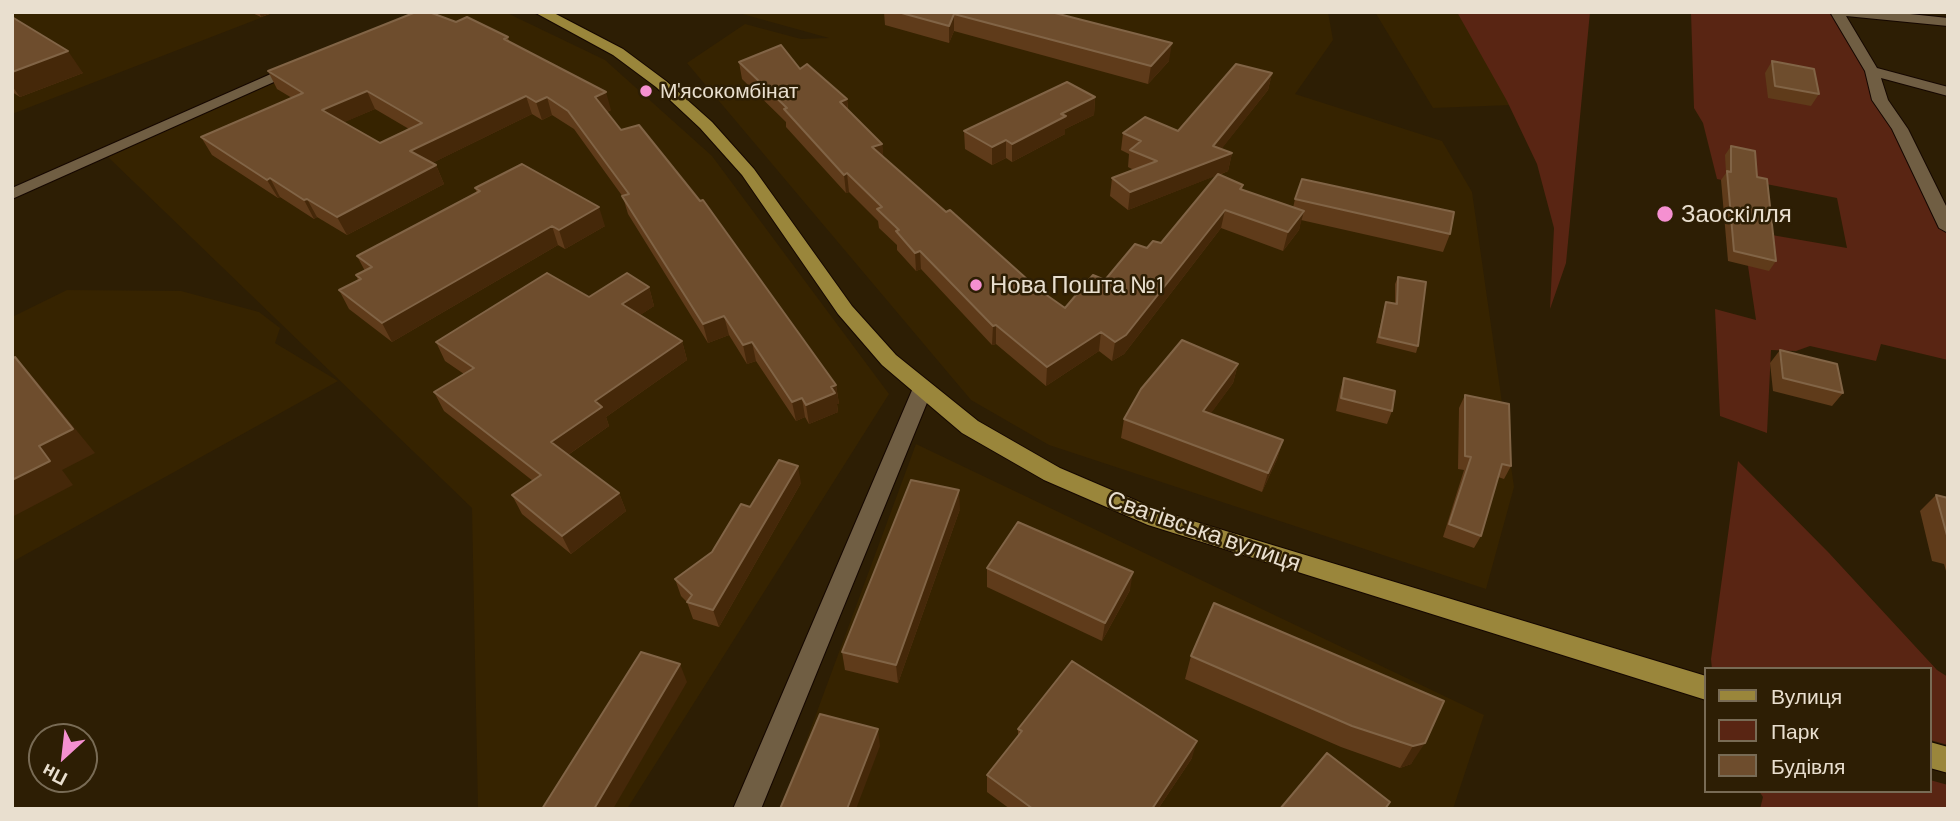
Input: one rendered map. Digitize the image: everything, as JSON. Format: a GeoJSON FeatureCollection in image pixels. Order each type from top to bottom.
{"type":"FeatureCollection","features":[{"type":"Feature","properties":{"kind":"main road","name":"Сватівська вулиця"},"geometry":{"type":"LineString","coordinates":[[541,12],[618,52],[662,83],[706,125],[748,172],[845,310],[889,360],[970,428],[1052,474],[1156,519],[1704,687]]}},
{"type":"Feature","properties":{"kind":"street"},"geometry":{"type":"LineString","coordinates":[[1837,12],[1872,71],[1880,100],[1900,129],[1948,229]]}},
{"type":"Feature","properties":{"kind":"street"},"geometry":{"type":"LineString","coordinates":[[1847,12],[1948,22]]}},
{"type":"Feature","properties":{"kind":"street"},"geometry":{"type":"LineString","coordinates":[[12,194],[318,57]]}},
{"type":"Feature","properties":{"kind":"street"},"geometry":{"type":"LineString","coordinates":[[1872,71],[1948,92]]}},
{"type":"Feature","properties":{"kind":"street"},"geometry":{"type":"LineString","coordinates":[[747,809],[923,388]]}},
{"type":"Feature","properties":{"kind":"shaded area"},"geometry":{"type":"Polygon","coordinates":[[[12,12],[276,12],[12,114],[12,12]]]}},
{"type":"Feature","properties":{"kind":"shaded area"},"geometry":{"type":"Polygon","coordinates":[[[427,12],[505,12],[605,60],[712,156],[889,394],[627,809],[478,809],[472,508],[108,157],[427,12]]]}},
{"type":"Feature","properties":{"kind":"shaded area"},"geometry":{"type":"Polygon","coordinates":[[[735,12],[1328,12],[1333,40],[1295,94],[1442,141],[1472,192],[1514,487],[1486,589],[1049,445],[971,400],[687,63],[745,24],[801,39],[829,38],[735,12]]]}},
{"type":"Feature","properties":{"kind":"shaded area"},"geometry":{"type":"Polygon","coordinates":[[[1375,12],[1472,12],[1539,104],[1433,108],[1375,12]]]}},
{"type":"Feature","properties":{"kind":"shaded area"},"geometry":{"type":"Polygon","coordinates":[[[67,290],[181,291],[259,312],[280,328],[275,343],[338,381],[12,562],[12,317],[67,290]]]}},
{"type":"Feature","properties":{"kind":"shaded area"},"geometry":{"type":"Polygon","coordinates":[[[916,444],[1484,715],[1453,809],[781,809],[916,444]]]}},
{"type":"Feature","properties":{"kind":"green space"},"geometry":{"type":"Polygon","coordinates":[[[1457,12],[1590,12],[1566,263],[1550,309],[1554,228],[1537,164],[1507,101],[1457,12]]]}},
{"type":"Feature","properties":{"kind":"green space"},"geometry":{"type":"Polygon","coordinates":[[[1691,12],[1837,12],[1948,228],[1948,360],[1881,344],[1876,361],[1810,346],[1796,351],[1771,350],[1767,433],[1720,416],[1715,309],[1756,320],[1748,266],[1766,234],[1847,248],[1837,198],[1761,183],[1755,187],[1717,179],[1703,123],[1694,108],[1691,12]]]}},
{"type":"Feature","properties":{"kind":"green space"},"geometry":{"type":"Polygon","coordinates":[[[1738,461],[1829,553],[1937,670],[1948,677],[1948,745],[1932,741],[1932,667],[1712,667],[1738,461]]]}},
{"type":"Feature","properties":{"kind":"green space"},"geometry":{"type":"Polygon","coordinates":[[[1932,781],[1948,785],[1948,809],[1760,809],[1763,797],[1760,793],[1932,793],[1932,781]]]}},
{"type":"Feature","properties":{"kind":"building"},"geometry":{"type":"Polygon","coordinates":[[[416,12],[429,12],[456,22],[467,17],[606,92],[595,97],[621,130],[639,125],[700,201],[703,200],[836,385],[831,387],[835,393],[806,405],[802,398],[792,402],[752,342],[743,345],[724,316],[703,324],[622,196],[629,194],[568,111],[547,97],[536,102],[526,96],[410,151],[436,165],[337,217],[270,178],[267,180],[201,137],[303,93],[268,71],[416,12]],[[367,91],[322,110],[380,143],[422,123],[367,91]]]}},
{"type":"Feature","properties":{"kind":"building"},"geometry":{"type":"Polygon","coordinates":[[[898,12],[1051,12],[1172,43],[1151,66],[954,14],[949,26],[898,12]]]}},
{"type":"Feature","properties":{"kind":"building"},"geometry":{"type":"Polygon","coordinates":[[[12,17],[68,51],[12,72],[12,17]]]}},
{"type":"Feature","properties":{"kind":"building"},"geometry":{"type":"Polygon","coordinates":[[[781,45],[800,69],[807,64],[847,99],[840,102],[882,144],[872,147],[946,212],[950,210],[1038,289],[1065,308],[1093,275],[1105,280],[1135,244],[1147,248],[1153,241],[1161,243],[1218,174],[1243,185],[1240,189],[1304,211],[1288,232],[1225,210],[1126,335],[1115,342],[1101,332],[1047,367],[996,325],[993,326],[920,251],[915,253],[896,231],[899,230],[877,209],[882,207],[847,173],[844,175],[784,109],[787,108],[739,62],[781,45]]]}},
{"type":"Feature","properties":{"kind":"building"},"geometry":{"type":"Polygon","coordinates":[[[1772,61],[1814,69],[1819,94],[1775,86],[1772,61]]]}},
{"type":"Feature","properties":{"kind":"building"},"geometry":{"type":"Polygon","coordinates":[[[1236,64],[1272,73],[1213,146],[1232,153],[1130,192],[1112,178],[1157,161],[1130,150],[1141,141],[1123,133],[1145,117],[1178,131],[1236,64]]]}},
{"type":"Feature","properties":{"kind":"building"},"geometry":{"type":"Polygon","coordinates":[[[1067,82],[1095,97],[1061,114],[1066,116],[1012,144],[1006,140],[992,147],[964,131],[1067,82]]]}},
{"type":"Feature","properties":{"kind":"building"},"geometry":{"type":"Polygon","coordinates":[[[1731,146],[1755,151],[1757,177],[1767,179],[1776,261],[1734,251],[1727,171],[1731,172],[1731,146]]]}},
{"type":"Feature","properties":{"kind":"building"},"geometry":{"type":"Polygon","coordinates":[[[522,164],[599,207],[559,230],[552,226],[382,323],[339,290],[361,279],[356,275],[372,267],[357,256],[480,191],[475,188],[522,164]]]}},
{"type":"Feature","properties":{"kind":"building"},"geometry":{"type":"Polygon","coordinates":[[[1302,179],[1454,212],[1450,234],[1295,199],[1302,179]]]}},
{"type":"Feature","properties":{"kind":"building"},"geometry":{"type":"Polygon","coordinates":[[[547,273],[589,297],[627,273],[649,287],[622,304],[682,341],[595,401],[602,407],[551,442],[619,493],[562,536],[512,495],[541,475],[434,392],[474,368],[436,342],[547,273]]]}},
{"type":"Feature","properties":{"kind":"building"},"geometry":{"type":"Polygon","coordinates":[[[1398,277],[1426,282],[1418,346],[1379,337],[1386,302],[1397,304],[1398,277]]]}},
{"type":"Feature","properties":{"kind":"building"},"geometry":{"type":"Polygon","coordinates":[[[1182,340],[1238,364],[1203,411],[1283,440],[1268,473],[1124,419],[1141,389],[1182,340]]]}},
{"type":"Feature","properties":{"kind":"building"},"geometry":{"type":"Polygon","coordinates":[[[1780,350],[1837,364],[1843,393],[1783,378],[1780,350]]]}},
{"type":"Feature","properties":{"kind":"building"},"geometry":{"type":"Polygon","coordinates":[[[15,357],[73,429],[39,446],[50,461],[12,480],[12,359],[15,357]]]}},
{"type":"Feature","properties":{"kind":"building"},"geometry":{"type":"Polygon","coordinates":[[[1344,378],[1395,391],[1392,411],[1341,398],[1344,378]]]}},
{"type":"Feature","properties":{"kind":"building"},"geometry":{"type":"Polygon","coordinates":[[[1465,395],[1509,404],[1511,466],[1502,464],[1481,536],[1449,524],[1471,457],[1465,456],[1465,395]]]}},
{"type":"Feature","properties":{"kind":"building"},"geometry":{"type":"Polygon","coordinates":[[[779,460],[798,466],[713,610],[687,602],[692,595],[675,579],[712,552],[741,504],[750,507],[779,460]]]}},
{"type":"Feature","properties":{"kind":"building"},"geometry":{"type":"Polygon","coordinates":[[[911,480],[959,490],[896,665],[842,652],[911,480]]]}},
{"type":"Feature","properties":{"kind":"building"},"geometry":{"type":"Polygon","coordinates":[[[1936,495],[1948,498],[1948,539],[1936,495]]]}},
{"type":"Feature","properties":{"kind":"building"},"geometry":{"type":"Polygon","coordinates":[[[1018,522],[1133,572],[1105,623],[987,568],[1018,522]]]}},
{"type":"Feature","properties":{"kind":"building"},"geometry":{"type":"Polygon","coordinates":[[[1214,603],[1444,701],[1425,743],[1413,746],[1352,726],[1191,656],[1214,603]]]}},
{"type":"Feature","properties":{"kind":"building"},"geometry":{"type":"Polygon","coordinates":[[[641,652],[680,664],[594,809],[542,809],[641,652]]]}},
{"type":"Feature","properties":{"kind":"building"},"geometry":{"type":"Polygon","coordinates":[[[1072,661],[1197,741],[1152,809],[1033,809],[987,775],[1022,731],[1018,729],[1072,661]]]}},
{"type":"Feature","properties":{"kind":"building"},"geometry":{"type":"Polygon","coordinates":[[[820,714],[878,729],[847,809],[780,809],[820,714]]]}},
{"type":"Feature","properties":{"kind":"building"},"geometry":{"type":"Polygon","coordinates":[[[1327,753],[1390,802],[1385,809],[1280,809],[1327,753]]]}},
{"type":"Feature","properties":{"kind":"place","name":"М'ясокомбінат"},"geometry":{"type":"Point","coordinates":[646,91]}},
{"type":"Feature","properties":{"kind":"place","name":"Заоскiлля"},"geometry":{"type":"Point","coordinates":[1665,214]}},
{"type":"Feature","properties":{"kind":"place","name":"Нова Пошта №1"},"geometry":{"type":"Point","coordinates":[976,285]}}]}
